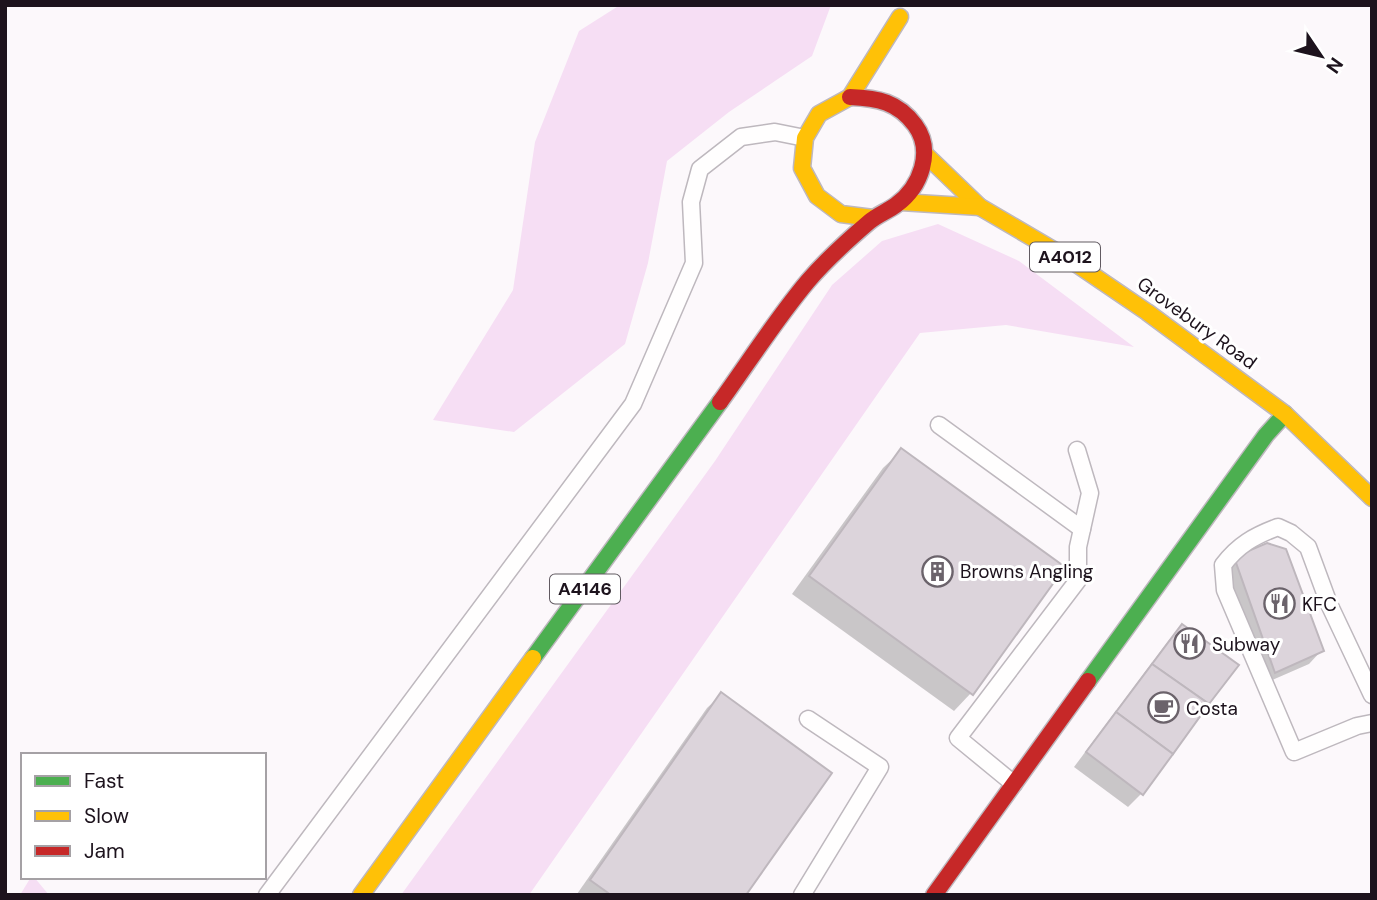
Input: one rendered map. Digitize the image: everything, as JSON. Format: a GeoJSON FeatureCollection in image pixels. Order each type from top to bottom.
{"type":"FeatureCollection","features":[{"type":"Feature","properties":{"kind":"main road"},"geometry":{"type":"LineString","coordinates":[[900,45],[902,11]]}},
{"type":"Feature","properties":{"kind":"main road"},"geometry":{"type":"LineString","coordinates":[[873,218],[841,214],[817,202],[802,168],[805,138],[819,114],[850,97],[902,11]]}},
{"type":"Feature","properties":{"kind":"main road"},"geometry":{"type":"LineString","coordinates":[[900,88],[907,114]]}},
{"type":"Feature","properties":{"kind":"main road"},"geometry":{"type":"LineString","coordinates":[[850,97],[884,98],[907,114],[921,132],[926,155]]}},
{"type":"Feature","properties":{"kind":"main road","name":"A4146"},"geometry":{"type":"LineString","coordinates":[[361,895],[808,281],[873,218],[901,202],[918,180],[926,155]]}},
{"type":"Feature","properties":{"kind":"main road","name":"Grovebury Road"},"geometry":{"type":"LineString","coordinates":[[926,155],[980,207],[1072,261],[1214,359],[1285,414],[1372,498]]}},
{"type":"Feature","properties":{"kind":"main road","name":"Grovebury Road"},"geometry":{"type":"LineString","coordinates":[[901,202],[980,207]]}},
{"type":"Feature","properties":{"kind":"main road","name":"A4146"},"geometry":{"type":"LineString","coordinates":[[808,281],[814,248]]}},
{"type":"Feature","properties":{"kind":"main road"},"geometry":{"type":"LineString","coordinates":[[934,895],[1266,435],[1285,414]]}},
{"type":"Feature","properties":{"kind":"lane"},"geometry":{"type":"LineString","coordinates":[[267,895],[633,404],[694,263],[691,202],[701,169],[741,137],[775,132],[805,138]]}},
{"type":"Feature","properties":{"kind":"lane"},"geometry":{"type":"LineString","coordinates":[[939,425],[1082,529]]}},
{"type":"Feature","properties":{"kind":"lane"},"geometry":{"type":"LineString","coordinates":[[1014,784],[958,738],[1079,580],[1078,547],[1090,494],[1077,450]]}},
{"type":"Feature","properties":{"kind":"lane"},"geometry":{"type":"LineString","coordinates":[[1372,695],[1329,604],[1307,547],[1291,533],[1278,527],[1236,547],[1223,565],[1225,590],[1294,752],[1357,726],[1372,723]]}},
{"type":"Feature","properties":{"kind":"lane"},"geometry":{"type":"LineString","coordinates":[[802,895],[880,767],[808,719]]}},
{"type":"Feature","properties":{"kind":"shaded area"},"geometry":{"type":"Polygon","coordinates":[[[620,5],[831,5],[812,56],[729,112],[667,161],[648,263],[625,344],[514,432],[433,420],[513,290],[535,142],[579,31],[620,5]]]}},
{"type":"Feature","properties":{"kind":"shaded area"},"geometry":{"type":"Polygon","coordinates":[[[938,224],[1019,261],[1134,347],[1006,325],[920,333],[529,895],[401,895],[715,461],[832,285],[882,241],[938,224]]]}},
{"type":"Feature","properties":{"kind":"shaded area"},"geometry":{"type":"Polygon","coordinates":[[[30,879],[36,879],[49,895],[20,895],[30,879]]]}},
{"type":"Feature","properties":{"kind":"building","name":"Browns Angling"},"geometry":{"type":"Polygon","coordinates":[[[901,448],[1065,567],[973,695],[809,576],[901,448]]]}},
{"type":"Feature","properties":{"kind":"building","name":"KFC"},"geometry":{"type":"Polygon","coordinates":[[[1267,543],[1286,549],[1324,651],[1275,673],[1234,557],[1267,543]]]}},
{"type":"Feature","properties":{"kind":"building","name":"Subway"},"geometry":{"type":"Polygon","coordinates":[[[1182,624],[1239,665],[1209,704],[1152,664],[1182,624]]]}},
{"type":"Feature","properties":{"kind":"building","name":"Costa"},"geometry":{"type":"Polygon","coordinates":[[[1152,664],[1209,704],[1173,754],[1116,712],[1152,664]]]}},
{"type":"Feature","properties":{"kind":"building"},"geometry":{"type":"Polygon","coordinates":[[[721,692],[832,773],[746,895],[611,895],[590,880],[721,692]]]}},
{"type":"Feature","properties":{"kind":"building"},"geometry":{"type":"Polygon","coordinates":[[[1116,712],[1173,754],[1143,795],[1086,752],[1116,712]]]}},
{"type":"Feature","properties":{"kind":"traffic: fast"},"geometry":{"type":"LineString","coordinates":[[533,658],[720,402]]}},
{"type":"Feature","properties":{"kind":"traffic: fast"},"geometry":{"type":"LineString","coordinates":[[1088,681],[1266,435],[1285,414]]}},
{"type":"Feature","properties":{"kind":"traffic: slow"},"geometry":{"type":"LineString","coordinates":[[873,218],[841,214],[817,196],[802,168],[805,138],[819,114],[850,97],[900,17]]}},
{"type":"Feature","properties":{"kind":"traffic: slow"},"geometry":{"type":"LineString","coordinates":[[926,155],[980,207],[1072,261],[1147,312],[1285,414],[1372,498]]}},
{"type":"Feature","properties":{"kind":"traffic: slow"},"geometry":{"type":"LineString","coordinates":[[901,202],[980,207]]}},
{"type":"Feature","properties":{"kind":"traffic: slow"},"geometry":{"type":"LineString","coordinates":[[361,895],[533,658]]}},
{"type":"Feature","properties":{"kind":"traffic: jam"},"geometry":{"type":"LineString","coordinates":[[720,402],[785,310],[815,273],[869,222],[905,197],[918,179],[924,146],[915,125],[894,106],[850,97]]}},
{"type":"Feature","properties":{"kind":"traffic: jam"},"geometry":{"type":"LineString","coordinates":[[934,895],[1088,681]]}},
{"type":"Feature","properties":{"kind":"place","name":"Browns Angling"},"geometry":{"type":"Point","coordinates":[937,571]}},
{"type":"Feature","properties":{"kind":"place","name":"KFC"},"geometry":{"type":"Point","coordinates":[1279,604]}},
{"type":"Feature","properties":{"kind":"place","name":"Subway"},"geometry":{"type":"Point","coordinates":[1189,644]}},
{"type":"Feature","properties":{"kind":"place","name":"Costa"},"geometry":{"type":"Point","coordinates":[1163,708]}}]}
